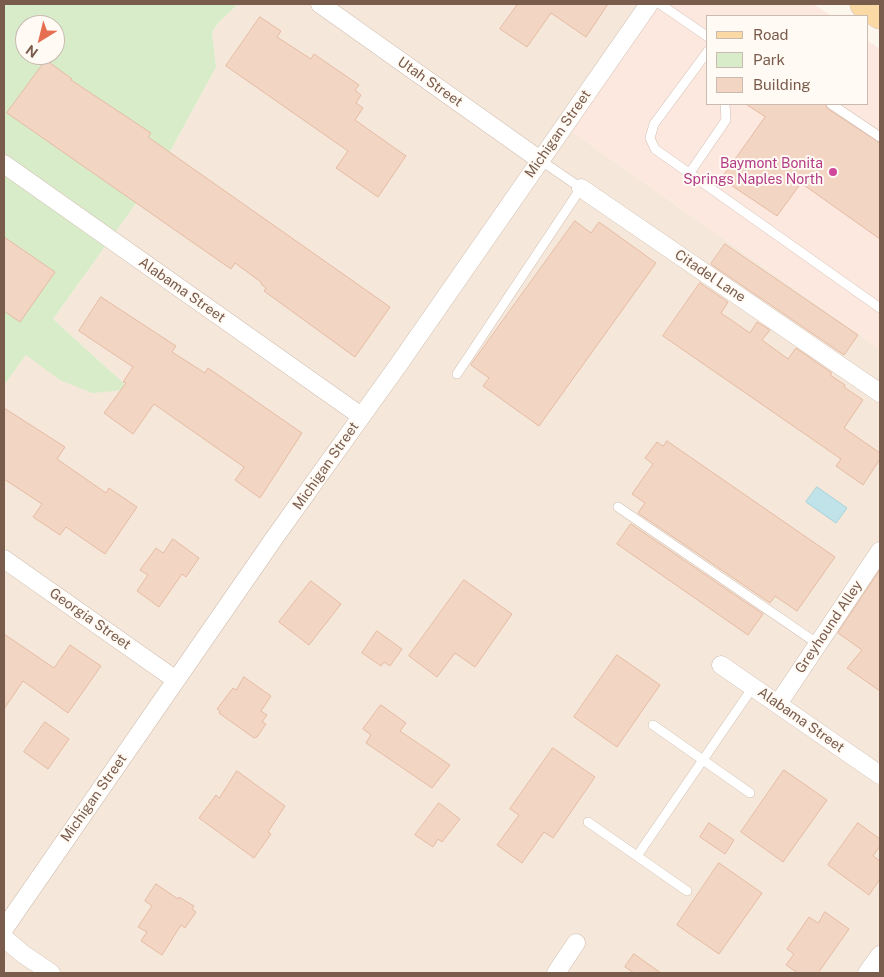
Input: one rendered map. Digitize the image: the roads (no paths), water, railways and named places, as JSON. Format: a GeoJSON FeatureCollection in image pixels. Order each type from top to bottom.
{"type":"FeatureCollection","features":[{"type":"Feature","properties":{"kind":"main road"},"geometry":{"type":"LineString","coordinates":[[864,4],[880,15]]}},
{"type":"Feature","properties":{"kind":"street","name":"Utah Street"},"geometry":{"type":"LineString","coordinates":[[320,4],[540,160]]}},
{"type":"Feature","properties":{"kind":"street","name":"Michigan Street"},"geometry":{"type":"LineString","coordinates":[[4,929],[649,4]]}},
{"type":"Feature","properties":{"kind":"street","name":"Alabama Street"},"geometry":{"type":"LineString","coordinates":[[4,164],[361,416]]}},
{"type":"Feature","properties":{"kind":"street","name":"Citadel Lane"},"geometry":{"type":"LineString","coordinates":[[581,188],[880,393]]}},
{"type":"Feature","properties":{"kind":"street","name":"Greyhound Alley"},"geometry":{"type":"LineString","coordinates":[[778,704],[880,550]]}},
{"type":"Feature","properties":{"kind":"street","name":"Georgia Street"},"geometry":{"type":"LineString","coordinates":[[4,559],[176,680]]}},
{"type":"Feature","properties":{"kind":"street","name":"Alabama Street"},"geometry":{"type":"LineString","coordinates":[[721,665],[880,775]]}},
{"type":"Feature","properties":{"kind":"street"},"geometry":{"type":"LineString","coordinates":[[4,938],[50,973]]}},
{"type":"Feature","properties":{"kind":"street"},"geometry":{"type":"LineString","coordinates":[[556,973],[576,943]]}},
{"type":"Feature","properties":{"kind":"street"},"geometry":{"type":"LineString","coordinates":[[867,973],[880,955]]}},
{"type":"Feature","properties":{"kind":"lane"},"geometry":{"type":"LineString","coordinates":[[660,4],[706,36]]}},
{"type":"Feature","properties":{"kind":"lane"},"geometry":{"type":"LineString","coordinates":[[706,54],[654,124],[650,138],[655,149],[880,308]]}},
{"type":"Feature","properties":{"kind":"lane"},"geometry":{"type":"LineString","coordinates":[[689,174],[726,120],[725,105]]}},
{"type":"Feature","properties":{"kind":"lane"},"geometry":{"type":"LineString","coordinates":[[832,105],[880,137]]}},
{"type":"Feature","properties":{"kind":"lane","name":"Citadel Lane"},"geometry":{"type":"LineString","coordinates":[[540,160],[581,188]]}},
{"type":"Feature","properties":{"kind":"lane"},"geometry":{"type":"LineString","coordinates":[[456,374],[581,188]]}},
{"type":"Feature","properties":{"kind":"lane"},"geometry":{"type":"LineString","coordinates":[[618,507],[818,644]]}},
{"type":"Feature","properties":{"kind":"lane"},"geometry":{"type":"LineString","coordinates":[[636,856],[753,687]]}},
{"type":"Feature","properties":{"kind":"lane"},"geometry":{"type":"LineString","coordinates":[[652,725],[750,793]]}},
{"type":"Feature","properties":{"kind":"lane"},"geometry":{"type":"LineString","coordinates":[[588,822],[687,891]]}},
{"type":"Feature","properties":{"kind":"water"},"geometry":{"type":"Polygon","coordinates":[[[817,487],[847,508],[836,523],[806,502],[817,487]]]}},
{"type":"Feature","properties":{"kind":"place","name":"Baymont Bonita Springs Naples North"},"geometry":{"type":"Point","coordinates":[833,172]}}]}
